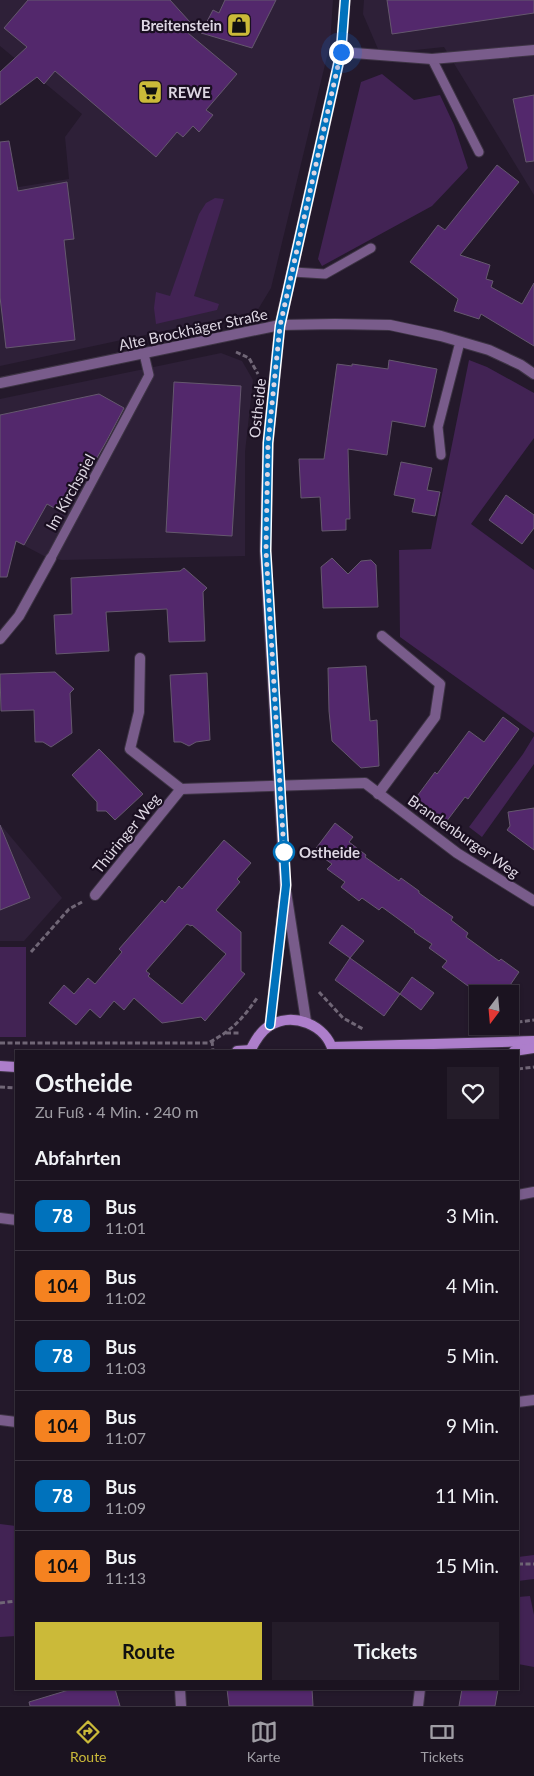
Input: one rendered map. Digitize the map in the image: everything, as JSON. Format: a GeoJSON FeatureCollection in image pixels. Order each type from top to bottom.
{"type":"FeatureCollection","features":[{"type":"Feature","properties":{"kind":"street","name":"Ostheide"},"geometry":{"type":"LineString","coordinates":[[306,1021],[286,885],[266,551],[268,443],[280,326],[341,52],[345,0]]}},
{"type":"Feature","properties":{"kind":"street"},"geometry":{"type":"LineString","coordinates":[[341,52],[432,59],[534,50]]}},
{"type":"Feature","properties":{"kind":"street","name":"Alte Brockhäger Straße"},"geometry":{"type":"LineString","coordinates":[[1,381],[280,326],[335,324],[390,325],[441,336],[489,350],[521,365],[534,374]]}},
{"type":"Feature","properties":{"kind":"street","name":"Im Kirchspiel"},"geometry":{"type":"LineString","coordinates":[[0,639],[19,616],[51,558]]}},
{"type":"Feature","properties":{"kind":"street"},"geometry":{"type":"LineString","coordinates":[[378,794],[435,717],[440,684],[382,636]]}},
{"type":"Feature","properties":{"kind":"street","name":"Thüringer Weg"},"geometry":{"type":"LineString","coordinates":[[140,658],[140,712],[130,749],[180,789],[280,787]]}},
{"type":"Feature","properties":{"kind":"street","name":"Brandenburger Weg"},"geometry":{"type":"LineString","coordinates":[[280,787],[365,783],[457,853],[534,901]]}},
{"type":"Feature","properties":{"kind":"street","name":"Thüringer Weg"},"geometry":{"type":"LineString","coordinates":[[95,895],[180,789]]}},
{"type":"Feature","properties":{"kind":"street","name":"Ostheide"},"geometry":{"type":"LineString","coordinates":[[270,1025],[286,885]]}},
{"type":"Feature","properties":{"kind":"street"},"geometry":{"type":"LineString","coordinates":[[250,1050],[258,1035],[270,1025],[285,1020],[306,1021],[318,1028],[333,1049],[534,1041]]}},
{"type":"Feature","properties":{"kind":"street"},"geometry":{"type":"LineString","coordinates":[[519,1050],[534,1048]]}},
{"type":"Feature","properties":{"kind":"street"},"geometry":{"type":"LineString","coordinates":[[0,1066],[15,1066]]}},
{"type":"Feature","properties":{"kind":"street"},"geometry":{"type":"LineString","coordinates":[[519,1195],[534,1192]]}},
{"type":"Feature","properties":{"kind":"street"},"geometry":{"type":"LineString","coordinates":[[0,1218],[15,1220]]}},
{"type":"Feature","properties":{"kind":"street"},"geometry":{"type":"LineString","coordinates":[[519,1402],[534,1400]]}},
{"type":"Feature","properties":{"kind":"street"},"geometry":{"type":"LineString","coordinates":[[0,1420],[15,1422]]}},
{"type":"Feature","properties":{"kind":"street"},"geometry":{"type":"LineString","coordinates":[[180,1690],[181,1706]]}},
{"type":"Feature","properties":{"kind":"street"},"geometry":{"type":"LineString","coordinates":[[418,1706],[420,1690]]}},
{"type":"Feature","properties":{"kind":"lane"},"geometry":{"type":"LineString","coordinates":[[432,59],[479,152]]}},
{"type":"Feature","properties":{"kind":"lane"},"geometry":{"type":"LineString","coordinates":[[293,272],[325,274],[371,248]]}},
{"type":"Feature","properties":{"kind":"lane"},"geometry":{"type":"LineString","coordinates":[[441,455],[438,427],[460,342]]}},
{"type":"Feature","properties":{"kind":"lane","name":"Im Kirchspiel"},"geometry":{"type":"LineString","coordinates":[[51,558],[149,375],[144,354]]}},
{"type":"Feature","properties":{"kind":"path"},"geometry":{"type":"LineString","coordinates":[[222,338],[224,338],[227,352],[238,352],[249,358],[255,367],[258,380]]}},
{"type":"Feature","properties":{"kind":"path"},"geometry":{"type":"LineString","coordinates":[[31,952],[69,909],[95,895]]}},
{"type":"Feature","properties":{"kind":"path"},"geometry":{"type":"LineString","coordinates":[[316,986],[337,1013],[353,1025],[365,1030]]}},
{"type":"Feature","properties":{"kind":"path"},"geometry":{"type":"LineString","coordinates":[[0,1044],[208,1043],[236,1025],[259,995]]}},
{"type":"Feature","properties":{"kind":"path"},"geometry":{"type":"LineString","coordinates":[[519,1021],[534,1020]]}},
{"type":"Feature","properties":{"kind":"path"},"geometry":{"type":"LineString","coordinates":[[212,1041],[213,1050]]}},
{"type":"Feature","properties":{"kind":"path"},"geometry":{"type":"LineString","coordinates":[[519,1069],[534,1067]]}},
{"type":"Feature","properties":{"kind":"path"},"geometry":{"type":"LineString","coordinates":[[0,1087],[15,1088]]}},
{"type":"Feature","properties":{"kind":"path"},"geometry":{"type":"LineString","coordinates":[[519,1564],[534,1564]]}},
{"type":"Feature","properties":{"kind":"path"},"geometry":{"type":"LineString","coordinates":[[0,1603],[15,1601]]}},
{"type":"Feature","properties":{"kind":"shaded area"},"geometry":{"type":"Polygon","coordinates":[[[0,0],[333,0],[330,44],[271,288],[257,311],[0,366],[0,190],[69,179],[65,137],[82,114],[0,46],[0,0]]]}},
{"type":"Feature","properties":{"kind":"shaded area"},"geometry":{"type":"Polygon","coordinates":[[[364,0],[534,0],[534,195],[444,47],[406,51],[378,49],[363,14],[364,0]]]}},
{"type":"Feature","properties":{"kind":"shaded area"},"geometry":{"type":"Polygon","coordinates":[[[382,74],[414,100],[440,95],[454,125],[468,168],[432,206],[322,266],[318,259],[361,82],[382,74]]]}},
{"type":"Feature","properties":{"kind":"shaded area"},"geometry":{"type":"Polygon","coordinates":[[[215,198],[224,199],[194,296],[219,304],[217,310],[156,324],[154,308],[156,292],[170,296],[199,214],[206,203],[215,198]]]}},
{"type":"Feature","properties":{"kind":"shaded area"},"geometry":{"type":"Polygon","coordinates":[[[221,353],[242,361],[253,380],[245,452],[245,556],[62,560],[46,557],[10,538],[0,535],[0,399],[221,353]]]}},
{"type":"Feature","properties":{"kind":"shaded area"},"geometry":{"type":"Polygon","coordinates":[[[469,360],[487,367],[534,393],[534,438],[471,524],[534,570],[534,733],[400,637],[399,550],[431,549],[469,360]]]}},
{"type":"Feature","properties":{"kind":"shaded area"},"geometry":{"type":"Polygon","coordinates":[[[534,736],[534,764],[482,837],[469,827],[523,754],[534,736]]]}},
{"type":"Feature","properties":{"kind":"shaded area"},"geometry":{"type":"Polygon","coordinates":[[[0,824],[62,898],[24,941],[0,941],[0,824]]]}},
{"type":"Feature","properties":{"kind":"shaded area"},"geometry":{"type":"Polygon","coordinates":[[[0,947],[26,947],[26,1037],[0,1037],[0,947]]]}},
{"type":"Feature","properties":{"kind":"shaded area"},"geometry":{"type":"Polygon","coordinates":[[[0,1524],[15,1526],[15,1636],[0,1637],[0,1524]]]}},
{"type":"Feature","properties":{"kind":"shaded area"},"geometry":{"type":"Polygon","coordinates":[[[534,1555],[534,1579],[519,1581],[519,1557],[534,1555]]]}},
{"type":"Feature","properties":{"kind":"shaded area"},"geometry":{"type":"Polygon","coordinates":[[[530,1596],[534,1615],[534,1667],[519,1664],[519,1597],[530,1596]]]}},
{"type":"Feature","properties":{"kind":"building","name":"REWE"},"geometry":{"type":"Polygon","coordinates":[[[28,0],[170,0],[199,32],[182,28],[237,74],[206,110],[213,115],[199,132],[193,126],[183,137],[177,132],[156,157],[55,71],[44,84],[37,77],[0,105],[0,72],[27,47],[4,28],[28,0]]]}},
{"type":"Feature","properties":{"kind":"building","name":"Breitenstein"},"geometry":{"type":"Polygon","coordinates":[[[225,0],[276,0],[252,48],[201,33],[213,10],[219,13],[225,0]]]}},
{"type":"Feature","properties":{"kind":"building"},"geometry":{"type":"Polygon","coordinates":[[[387,0],[534,0],[534,13],[392,34],[387,0]]]}},
{"type":"Feature","properties":{"kind":"building"},"geometry":{"type":"Polygon","coordinates":[[[534,95],[534,161],[526,162],[513,99],[534,95]]]}},
{"type":"Feature","properties":{"kind":"building"},"geometry":{"type":"Polygon","coordinates":[[[9,141],[18,191],[67,182],[74,239],[64,240],[75,340],[6,348],[0,297],[0,142],[9,141]]]}},
{"type":"Feature","properties":{"kind":"building"},"geometry":{"type":"Polygon","coordinates":[[[497,165],[519,182],[460,255],[490,265],[486,279],[493,281],[491,287],[522,304],[534,283],[534,346],[481,314],[479,319],[454,311],[458,299],[410,262],[438,225],[445,230],[497,165]]]}},
{"type":"Feature","properties":{"kind":"building"},"geometry":{"type":"Polygon","coordinates":[[[389,360],[437,369],[425,427],[392,421],[387,455],[348,449],[350,519],[346,519],[346,530],[322,531],[320,497],[301,498],[299,459],[324,459],[337,364],[388,369],[389,360]]]}},
{"type":"Feature","properties":{"kind":"building"},"geometry":{"type":"Polygon","coordinates":[[[174,382],[241,386],[232,536],[166,532],[174,382]]]}},
{"type":"Feature","properties":{"kind":"building"},"geometry":{"type":"Polygon","coordinates":[[[99,394],[124,408],[106,442],[90,470],[83,466],[58,510],[47,504],[24,545],[16,541],[7,577],[0,577],[0,415],[99,394]]]}},
{"type":"Feature","properties":{"kind":"building"},"geometry":{"type":"Polygon","coordinates":[[[401,462],[432,468],[427,490],[440,492],[435,516],[412,512],[415,499],[394,495],[401,462]]]}},
{"type":"Feature","properties":{"kind":"building"},"geometry":{"type":"Polygon","coordinates":[[[506,495],[534,515],[534,528],[522,544],[489,520],[506,495]]]}},
{"type":"Feature","properties":{"kind":"building"},"geometry":{"type":"Polygon","coordinates":[[[332,558],[348,574],[361,561],[371,560],[376,565],[378,607],[323,608],[321,567],[332,558]]]}},
{"type":"Feature","properties":{"kind":"building"},"geometry":{"type":"Polygon","coordinates":[[[184,568],[207,588],[203,592],[205,641],[169,642],[167,609],[106,612],[109,651],[56,654],[54,615],[72,614],[71,578],[180,571],[184,568]]]}},
{"type":"Feature","properties":{"kind":"building"},"geometry":{"type":"Polygon","coordinates":[[[366,666],[370,721],[377,720],[379,766],[361,768],[332,741],[328,668],[366,666]]]}},
{"type":"Feature","properties":{"kind":"building"},"geometry":{"type":"Polygon","coordinates":[[[55,672],[74,689],[70,693],[72,733],[51,747],[43,742],[35,742],[34,710],[1,711],[0,674],[55,672]]]}},
{"type":"Feature","properties":{"kind":"building"},"geometry":{"type":"Polygon","coordinates":[[[207,673],[210,740],[196,742],[189,746],[181,742],[174,742],[170,675],[207,673]]]}},
{"type":"Feature","properties":{"kind":"building"},"geometry":{"type":"Polygon","coordinates":[[[503,717],[519,729],[468,799],[465,797],[446,822],[415,799],[435,772],[437,774],[469,731],[484,742],[503,717]]]}},
{"type":"Feature","properties":{"kind":"building"},"geometry":{"type":"Polygon","coordinates":[[[99,749],[143,794],[115,820],[106,811],[97,811],[97,802],[72,775],[99,749]]]}},
{"type":"Feature","properties":{"kind":"building"},"geometry":{"type":"Polygon","coordinates":[[[534,808],[534,850],[507,830],[510,826],[508,812],[534,808]]]}},
{"type":"Feature","properties":{"kind":"building"},"geometry":{"type":"Polygon","coordinates":[[[335,823],[353,837],[349,842],[366,855],[365,857],[399,881],[401,878],[419,891],[419,893],[453,917],[451,920],[468,933],[466,937],[499,961],[501,959],[519,972],[510,985],[469,985],[469,987],[442,967],[447,961],[429,948],[432,944],[382,907],[379,910],[362,898],[359,901],[341,887],[345,882],[327,869],[332,864],[314,851],[335,823]]]}},
{"type":"Feature","properties":{"kind":"building"},"geometry":{"type":"Polygon","coordinates":[[[0,825],[30,898],[0,910],[0,825]]]}},
{"type":"Feature","properties":{"kind":"building"},"geometry":{"type":"Polygon","coordinates":[[[224,840],[251,863],[237,879],[240,882],[216,910],[241,932],[241,971],[245,974],[205,1021],[201,1017],[162,1023],[134,998],[124,1010],[114,1001],[100,1018],[90,1009],[76,1025],[49,1003],[64,985],[74,994],[88,978],[95,984],[122,952],[119,949],[162,900],[165,903],[179,886],[182,889],[224,840]],[[187,924],[146,971],[150,974],[148,976],[182,1004],[226,954],[187,924]]]}},
{"type":"Feature","properties":{"kind":"building"},"geometry":{"type":"Polygon","coordinates":[[[342,925],[364,941],[350,958],[329,943],[342,925]]]}},
{"type":"Feature","properties":{"kind":"building"},"geometry":{"type":"Polygon","coordinates":[[[350,958],[400,994],[384,1016],[335,980],[350,958]]]}},
{"type":"Feature","properties":{"kind":"building"},"geometry":{"type":"Polygon","coordinates":[[[412,977],[434,993],[421,1010],[400,994],[412,977]]]}},
{"type":"Feature","properties":{"kind":"building"},"geometry":{"type":"Polygon","coordinates":[[[69,1690],[115,1690],[120,1706],[30,1706],[29,1702],[69,1690]]]}},
{"type":"Feature","properties":{"kind":"building"},"geometry":{"type":"Polygon","coordinates":[[[227,1690],[312,1690],[313,1706],[229,1706],[227,1690]]]}},
{"type":"Feature","properties":{"kind":"building"},"geometry":{"type":"Polygon","coordinates":[[[462,1690],[498,1690],[495,1706],[459,1706],[462,1690]]]}},
{"type":"Feature","properties":{"kind":"bus line","name":"78"},"geometry":{"type":"LineString","coordinates":[[270,1025],[286,885],[266,551],[268,443],[280,326],[290,288],[324,122],[341,52],[345,0]]}},
{"type":"Feature","properties":{"kind":"place","name":"Breitenstein"},"geometry":{"type":"Point","coordinates":[239,25]}},
{"type":"Feature","properties":{"kind":"place","name":"REWE"},"geometry":{"type":"Point","coordinates":[150,92]}},
{"type":"Feature","properties":{"kind":"place","name":"Ostheide"},"geometry":{"type":"Point","coordinates":[284,852]}},
{"type":"Feature","properties":{"kind":"route"},"geometry":{"type":"LineString","coordinates":[[284,852],[266,551],[268,443],[280,326],[290,288],[324,122],[341,52]]}}]}
